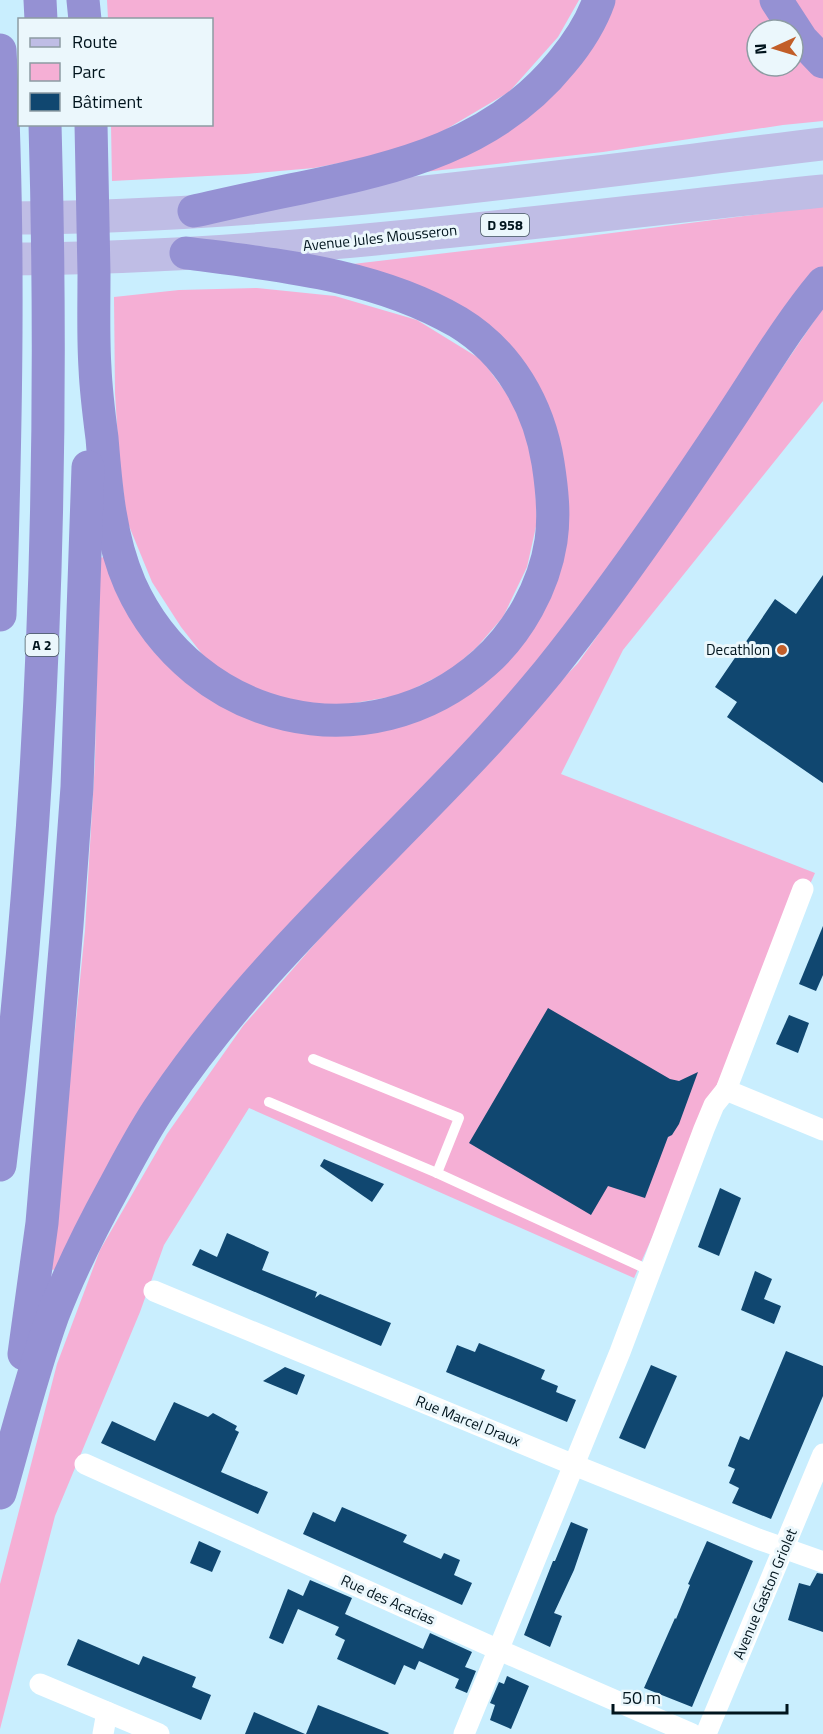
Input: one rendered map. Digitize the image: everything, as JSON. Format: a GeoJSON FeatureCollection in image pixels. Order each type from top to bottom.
{"type":"FeatureCollection","features":[{"type":"Feature","properties":{"kind":"highway"},"geometry":{"type":"LineString","coordinates":[[40,0],[41,18]]}},
{"type":"Feature","properties":{"kind":"highway"},"geometry":{"type":"LineString","coordinates":[[83,0],[87,18]]}},
{"type":"Feature","properties":{"kind":"highway"},"geometry":{"type":"LineString","coordinates":[[87,18],[90,0]]}},
{"type":"Feature","properties":{"kind":"highway"},"geometry":{"type":"LineString","coordinates":[[194,211],[374,172],[438,152],[476,134],[528,98],[554,72],[578,41],[599,0]]}},
{"type":"Feature","properties":{"kind":"highway"},"geometry":{"type":"LineString","coordinates":[[776,0],[802,40],[823,62]]}},
{"type":"Feature","properties":{"kind":"highway"},"geometry":{"type":"LineString","coordinates":[[0,50],[6,302],[6,420],[0,615]]}},
{"type":"Feature","properties":{"kind":"highway","name":"A 2"},"geometry":{"type":"LineString","coordinates":[[0,1165],[22,959],[41,670],[49,351],[45,126]]}},
{"type":"Feature","properties":{"kind":"highway"},"geometry":{"type":"LineString","coordinates":[[91,126],[95,367],[107,494],[114,535],[124,569],[139,602],[160,635],[189,666],[217,687],[252,705],[289,716],[324,720],[362,718],[399,711],[438,696],[473,673],[502,646],[525,611],[542,574],[550,547],[553,516],[549,471],[541,430],[523,388],[495,351],[462,324],[401,296],[317,272],[186,254]]}},
{"type":"Feature","properties":{"kind":"highway"},"geometry":{"type":"LineString","coordinates":[[0,1493],[39,1358],[61,1295],[92,1229],[142,1135],[164,1100],[204,1046],[255,984],[482,748],[550,670],[671,505],[823,283]]}},
{"type":"Feature","properties":{"kind":"highway"},"geometry":{"type":"LineString","coordinates":[[0,1480],[21,1370],[38,1254],[58,1041],[77,787],[86,507],[95,367]]}},
{"type":"Feature","properties":{"kind":"main road"},"geometry":{"type":"LineString","coordinates":[[0,218],[72,218],[194,211],[406,194],[823,144]]}},
{"type":"Feature","properties":{"kind":"main road","name":"Avenue Jules Mousseron"},"geometry":{"type":"LineString","coordinates":[[0,259],[186,254],[364,240],[823,191]]}},
{"type":"Feature","properties":{"kind":"street"},"geometry":{"type":"LineString","coordinates":[[464,1734],[651,1271],[707,1121],[714,1105],[726,1090],[803,889]]}},
{"type":"Feature","properties":{"kind":"street"},"geometry":{"type":"LineString","coordinates":[[726,1090],[823,1130]]}},
{"type":"Feature","properties":{"kind":"street","name":"Rue Marcel Draux"},"geometry":{"type":"LineString","coordinates":[[154,1291],[574,1465],[823,1562]]}},
{"type":"Feature","properties":{"kind":"street","name":"Avenue Gaston Griolet"},"geometry":{"type":"LineString","coordinates":[[706,1734],[823,1454]]}},
{"type":"Feature","properties":{"kind":"street","name":"Rue des Acacias"},"geometry":{"type":"LineString","coordinates":[[85,1464],[498,1650],[692,1734]]}},
{"type":"Feature","properties":{"kind":"street"},"geometry":{"type":"LineString","coordinates":[[39,1684],[159,1734]]}},
{"type":"Feature","properties":{"kind":"street"},"geometry":{"type":"LineString","coordinates":[[103,1734],[107,1712]]}},
{"type":"Feature","properties":{"kind":"lane"},"geometry":{"type":"LineString","coordinates":[[313,1059],[459,1118],[437,1173]]}},
{"type":"Feature","properties":{"kind":"lane"},"geometry":{"type":"LineString","coordinates":[[269,1102],[437,1173],[651,1271]]}},
{"type":"Feature","properties":{"kind":"green space"},"geometry":{"type":"Polygon","coordinates":[[[107,0],[579,0],[558,37],[509,92],[438,134],[391,153],[314,168],[112,181],[111,126],[213,126],[213,18],[108,18],[107,0]]]}},
{"type":"Feature","properties":{"kind":"green space"},"geometry":{"type":"Polygon","coordinates":[[[607,0],[763,0],[776,18],[745,18],[745,78],[805,78],[805,55],[823,72],[823,121],[603,152],[415,173],[489,137],[607,0]]]}},
{"type":"Feature","properties":{"kind":"green space"},"geometry":{"type":"Polygon","coordinates":[[[792,0],[823,0],[823,42],[792,0]]]}},
{"type":"Feature","properties":{"kind":"green space"},"geometry":{"type":"Polygon","coordinates":[[[823,206],[823,269],[651,515],[482,734],[282,939],[60,1269],[51,1270],[85,930],[95,761],[99,558],[109,556],[121,595],[153,651],[190,685],[232,708],[424,712],[548,588],[532,382],[352,268],[353,264],[823,206]]]}},
{"type":"Feature","properties":{"kind":"green space"},"geometry":{"type":"Polygon","coordinates":[[[257,288],[335,296],[417,320],[482,360],[515,405],[529,446],[535,482],[537,522],[527,567],[503,617],[477,647],[451,670],[401,695],[331,707],[275,699],[218,668],[206,659],[181,627],[152,582],[127,521],[119,457],[115,393],[114,297],[179,290],[257,288]]]}},
{"type":"Feature","properties":{"kind":"green space"},"geometry":{"type":"Polygon","coordinates":[[[823,308],[823,401],[623,650],[561,774],[815,873],[634,1278],[249,1108],[164,1245],[140,1312],[55,1516],[0,1729],[0,1584],[57,1364],[100,1250],[167,1134],[243,1026],[368,883],[578,663],[823,308]]]}},
{"type":"Feature","properties":{"kind":"building","name":"Decathlon"},"geometry":{"type":"Polygon","coordinates":[[[823,575],[823,783],[727,717],[737,702],[715,687],[775,599],[796,614],[823,575]]]}},
{"type":"Feature","properties":{"kind":"building"},"geometry":{"type":"Polygon","coordinates":[[[823,926],[823,975],[816,991],[799,984],[823,926]]]}},
{"type":"Feature","properties":{"kind":"building"},"geometry":{"type":"Polygon","coordinates":[[[548,1008],[670,1079],[679,1081],[698,1072],[679,1124],[668,1137],[645,1198],[608,1186],[591,1215],[469,1143],[548,1008]]]}},
{"type":"Feature","properties":{"kind":"building"},"geometry":{"type":"Polygon","coordinates":[[[789,1015],[809,1023],[798,1053],[776,1044],[789,1015]]]}},
{"type":"Feature","properties":{"kind":"building"},"geometry":{"type":"Polygon","coordinates":[[[324,1159],[384,1184],[372,1202],[320,1166],[324,1159]]]}},
{"type":"Feature","properties":{"kind":"building"},"geometry":{"type":"Polygon","coordinates":[[[720,1188],[741,1198],[719,1256],[698,1247],[720,1188]]]}},
{"type":"Feature","properties":{"kind":"building"},"geometry":{"type":"Polygon","coordinates":[[[227,1233],[269,1252],[262,1270],[317,1292],[315,1298],[320,1294],[391,1323],[381,1346],[192,1265],[200,1249],[217,1257],[227,1233]]]}},
{"type":"Feature","properties":{"kind":"building"},"geometry":{"type":"Polygon","coordinates":[[[755,1271],[772,1279],[764,1299],[781,1306],[774,1324],[741,1310],[755,1271]]]}},
{"type":"Feature","properties":{"kind":"building"},"geometry":{"type":"Polygon","coordinates":[[[479,1343],[545,1370],[541,1379],[558,1386],[556,1392],[576,1400],[567,1422],[446,1372],[457,1345],[475,1352],[479,1343]]]}},
{"type":"Feature","properties":{"kind":"building"},"geometry":{"type":"Polygon","coordinates":[[[786,1351],[823,1366],[823,1396],[771,1519],[732,1503],[739,1488],[729,1483],[735,1469],[728,1466],[740,1436],[749,1440],[786,1351]]]}},
{"type":"Feature","properties":{"kind":"building"},"geometry":{"type":"Polygon","coordinates":[[[651,1365],[677,1376],[645,1449],[619,1438],[651,1365]]]}},
{"type":"Feature","properties":{"kind":"building"},"geometry":{"type":"Polygon","coordinates":[[[285,1367],[305,1375],[297,1395],[263,1381],[285,1367]]]}},
{"type":"Feature","properties":{"kind":"building"},"geometry":{"type":"Polygon","coordinates":[[[174,1402],[208,1417],[213,1413],[237,1426],[235,1430],[239,1432],[221,1472],[268,1492],[258,1514],[101,1443],[112,1421],[155,1441],[174,1402]]]}},
{"type":"Feature","properties":{"kind":"building"},"geometry":{"type":"Polygon","coordinates":[[[342,1507],[407,1535],[403,1542],[441,1559],[444,1553],[460,1560],[454,1575],[472,1583],[462,1605],[303,1534],[313,1512],[335,1522],[342,1507]]]}},
{"type":"Feature","properties":{"kind":"building"},"geometry":{"type":"Polygon","coordinates":[[[571,1522],[588,1529],[574,1570],[554,1613],[562,1616],[550,1647],[524,1635],[571,1522]]]}},
{"type":"Feature","properties":{"kind":"building"},"geometry":{"type":"Polygon","coordinates":[[[199,1541],[221,1551],[212,1572],[190,1563],[199,1541]]]}},
{"type":"Feature","properties":{"kind":"building"},"geometry":{"type":"Polygon","coordinates":[[[707,1541],[753,1561],[692,1707],[644,1688],[676,1619],[707,1541]]]}},
{"type":"Feature","properties":{"kind":"building"},"geometry":{"type":"Polygon","coordinates":[[[817,1573],[823,1574],[823,1632],[788,1620],[799,1583],[810,1586],[817,1573]]]}},
{"type":"Feature","properties":{"kind":"building"},"geometry":{"type":"Polygon","coordinates":[[[310,1580],[352,1598],[345,1614],[423,1649],[430,1633],[472,1652],[465,1667],[476,1671],[467,1693],[455,1688],[459,1679],[419,1661],[415,1670],[404,1665],[395,1685],[337,1659],[345,1640],[335,1635],[339,1627],[298,1609],[283,1644],[269,1638],[288,1589],[303,1596],[310,1580]]]}},
{"type":"Feature","properties":{"kind":"building"},"geometry":{"type":"Polygon","coordinates":[[[78,1639],[139,1665],[143,1656],[196,1677],[192,1687],[211,1695],[201,1720],[67,1665],[78,1639]]]}},
{"type":"Feature","properties":{"kind":"building"},"geometry":{"type":"Polygon","coordinates":[[[507,1676],[529,1686],[511,1729],[490,1720],[495,1705],[490,1703],[499,1682],[504,1684],[507,1676]]]}},
{"type":"Feature","properties":{"kind":"building"},"geometry":{"type":"Polygon","coordinates":[[[318,1705],[389,1733],[306,1734],[318,1705]]]}},
{"type":"Feature","properties":{"kind":"building"},"geometry":{"type":"Polygon","coordinates":[[[254,1712],[305,1734],[245,1734],[254,1712]]]}},
{"type":"Feature","properties":{"kind":"place","name":"Decathlon"},"geometry":{"type":"Point","coordinates":[782,650]}}]}
